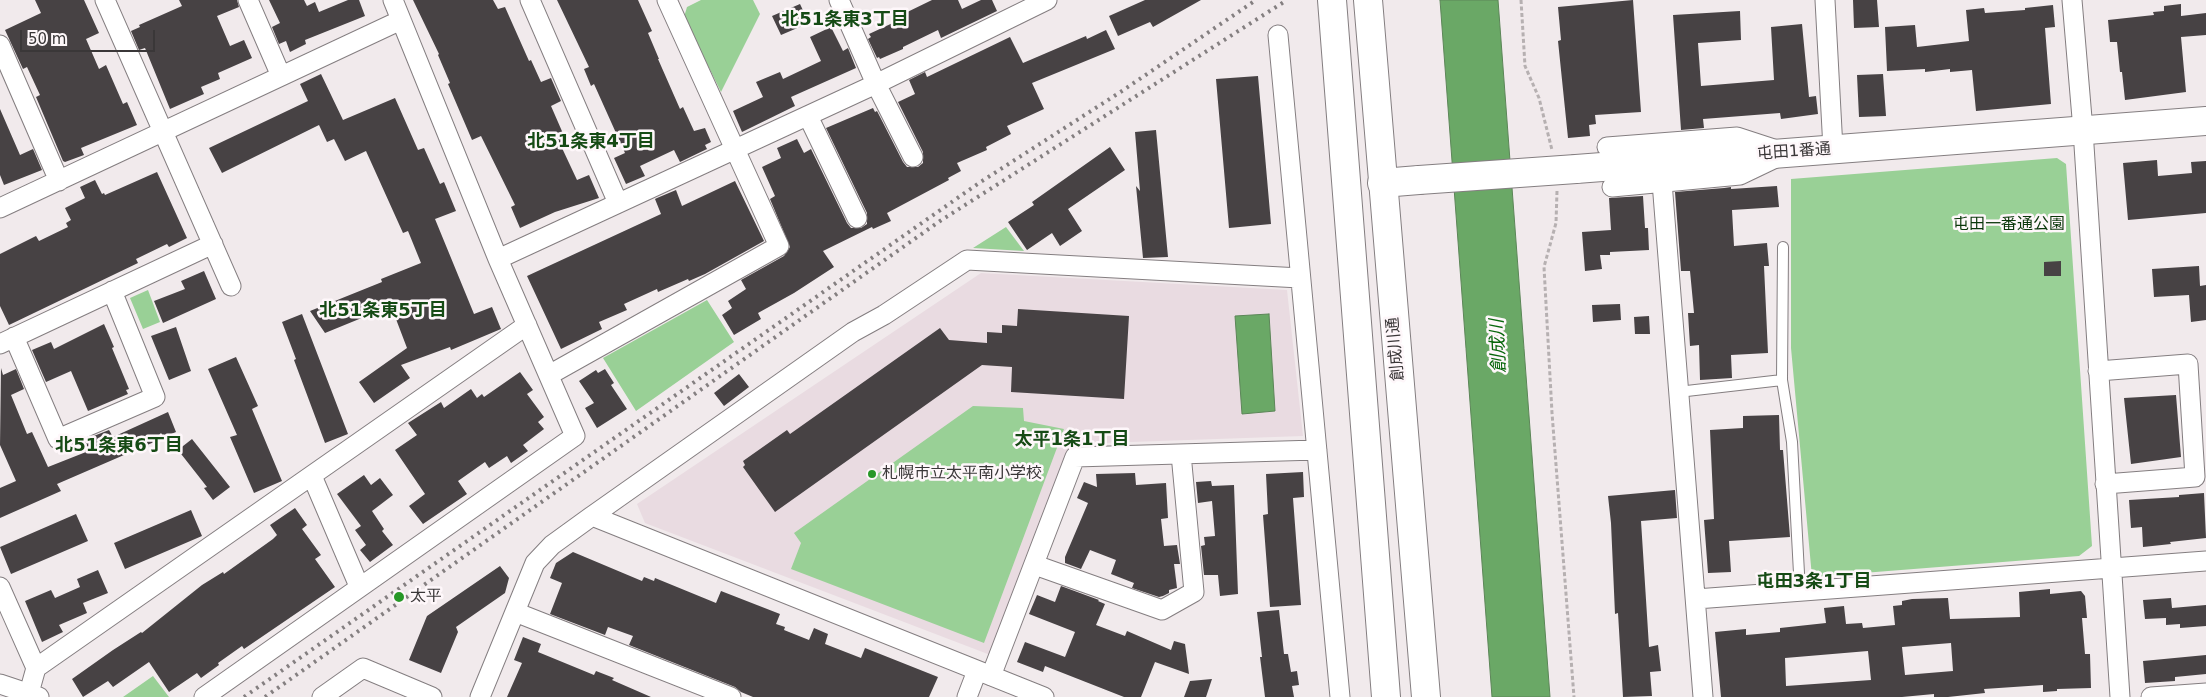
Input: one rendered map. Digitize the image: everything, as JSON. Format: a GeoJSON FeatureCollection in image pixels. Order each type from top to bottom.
{"type":"FeatureCollection","features":[{"type":"Feature","properties":{"kind":"main road","name":"創成川通"},"geometry":{"type":"LineString","coordinates":[[1368,0],[1426,697]]}},
{"type":"Feature","properties":{"kind":"main road"},"geometry":{"type":"LineString","coordinates":[[1332,4],[1386,697]]}},
{"type":"Feature","properties":{"kind":"main road","name":"屯田1番通"},"geometry":{"type":"LineString","coordinates":[[1382,183],[2206,121]]}},
{"type":"Feature","properties":{"kind":"street"},"geometry":{"type":"LineString","coordinates":[[105,0],[231,286]]}},
{"type":"Feature","properties":{"kind":"street"},"geometry":{"type":"LineString","coordinates":[[248,0],[282,76]]}},
{"type":"Feature","properties":{"kind":"street"},"geometry":{"type":"LineString","coordinates":[[204,697],[574,436],[498,259],[393,0]]}},
{"type":"Feature","properties":{"kind":"street"},"geometry":{"type":"LineString","coordinates":[[530,0],[618,203]]}},
{"type":"Feature","properties":{"kind":"street"},"geometry":{"type":"LineString","coordinates":[[839,0],[876,84],[913,157]]}},
{"type":"Feature","properties":{"kind":"street"},"geometry":{"type":"LineString","coordinates":[[498,259],[876,84],[1011,7],[1048,0]]}},
{"type":"Feature","properties":{"kind":"street"},"geometry":{"type":"LineString","coordinates":[[1825,0],[1833,149]]}},
{"type":"Feature","properties":{"kind":"street"},"geometry":{"type":"LineString","coordinates":[[2072,0],[2083,130],[2120,697]]}},
{"type":"Feature","properties":{"kind":"street"},"geometry":{"type":"LineString","coordinates":[[549,375],[779,246],[734,150],[671,1]]}},
{"type":"Feature","properties":{"kind":"street"},"geometry":{"type":"LineString","coordinates":[[0,208],[401,20]]}},
{"type":"Feature","properties":{"kind":"street"},"geometry":{"type":"LineString","coordinates":[[1278,35],[1340,697]]}},
{"type":"Feature","properties":{"kind":"street"},"geometry":{"type":"LineString","coordinates":[[0,45],[59,180]]}},
{"type":"Feature","properties":{"kind":"street"},"geometry":{"type":"LineString","coordinates":[[808,116],[857,218]]}},
{"type":"Feature","properties":{"kind":"street"},"geometry":{"type":"LineString","coordinates":[[1607,147],[1737,138],[1786,153]]}},
{"type":"Feature","properties":{"kind":"street"},"geometry":{"type":"LineString","coordinates":[[1612,187],[1740,175],[1786,153]]}},
{"type":"Feature","properties":{"kind":"street"},"geometry":{"type":"LineString","coordinates":[[1662,182],[1704,697]]}},
{"type":"Feature","properties":{"kind":"street"},"geometry":{"type":"LineString","coordinates":[[112,291],[155,397],[58,439],[7,340],[112,291],[213,244]]}},
{"type":"Feature","properties":{"kind":"street"},"geometry":{"type":"LineString","coordinates":[[480,697],[535,563],[552,545],[853,332],[884,315],[967,260],[1300,278]]}},
{"type":"Feature","properties":{"kind":"street"},"geometry":{"type":"LineString","coordinates":[[36,668],[527,324]]}},
{"type":"Feature","properties":{"kind":"street"},"geometry":{"type":"LineString","coordinates":[[2098,371],[2188,364],[2190,392],[2195,477],[2106,484]]}},
{"type":"Feature","properties":{"kind":"street"},"geometry":{"type":"LineString","coordinates":[[967,697],[984,674],[1035,565],[1075,457],[1317,450]]}},
{"type":"Feature","properties":{"kind":"street"},"geometry":{"type":"LineString","coordinates":[[1035,565],[1162,610],[1194,592],[1181,454]]}},
{"type":"Feature","properties":{"kind":"street"},"geometry":{"type":"LineString","coordinates":[[312,476],[360,586]]}},
{"type":"Feature","properties":{"kind":"street"},"geometry":{"type":"LineString","coordinates":[[592,516],[1044,697]]}},
{"type":"Feature","properties":{"kind":"street"},"geometry":{"type":"LineString","coordinates":[[1696,598],[1800,592],[2206,561]]}},
{"type":"Feature","properties":{"kind":"street"},"geometry":{"type":"LineString","coordinates":[[0,586],[36,668],[34,695],[0,684]]}},
{"type":"Feature","properties":{"kind":"street"},"geometry":{"type":"LineString","coordinates":[[515,612],[732,697]]}},
{"type":"Feature","properties":{"kind":"street"},"geometry":{"type":"LineString","coordinates":[[322,697],[363,668],[432,697]]}},
{"type":"Feature","properties":{"kind":"street"},"geometry":{"type":"LineString","coordinates":[[2151,697],[2206,693]]}},
{"type":"Feature","properties":{"kind":"lane"},"geometry":{"type":"LineString","coordinates":[[1783,247],[1782,380],[1792,442],[1800,592]]}},
{"type":"Feature","properties":{"kind":"lane"},"geometry":{"type":"LineString","coordinates":[[1678,392],[1782,380]]}},
{"type":"Feature","properties":{"kind":"path"},"geometry":{"type":"LineString","coordinates":[[1520,0],[1526,66],[1539,98],[1553,155]]}},
{"type":"Feature","properties":{"kind":"path"},"geometry":{"type":"LineString","coordinates":[[1556,188],[1556,223],[1544,267],[1552,413],[1574,697]]}},
{"type":"Feature","properties":{"kind":"shaded area","name":"札幌市立太平南小学校"},"geometry":{"type":"Polygon","coordinates":[[[981,273],[1287,290],[1303,436],[1073,444],[993,656],[645,523],[637,504],[981,273]]]}},
{"type":"Feature","properties":{"kind":"green space"},"geometry":{"type":"Polygon","coordinates":[[[701,0],[753,0],[760,14],[721,92],[684,17],[687,7],[701,0]]]}},
{"type":"Feature","properties":{"kind":"green space","name":"屯田一番通公園"},"geometry":{"type":"Polygon","coordinates":[[[2057,158],[2066,164],[2092,546],[2079,556],[1812,577],[1791,348],[1791,179],[2057,158]]]}},
{"type":"Feature","properties":{"kind":"green space"},"geometry":{"type":"Polygon","coordinates":[[[1006,227],[1024,251],[973,248],[1006,227]]]}},
{"type":"Feature","properties":{"kind":"green space"},"geometry":{"type":"Polygon","coordinates":[[[148,290],[160,322],[143,329],[130,298],[148,290]]]}},
{"type":"Feature","properties":{"kind":"green space"},"geometry":{"type":"Polygon","coordinates":[[[707,300],[734,342],[636,411],[603,358],[707,300]]]}},
{"type":"Feature","properties":{"kind":"green space"},"geometry":{"type":"Polygon","coordinates":[[[973,406],[1023,408],[1024,421],[1064,429],[984,643],[791,569],[801,543],[794,533],[973,406]]]}},
{"type":"Feature","properties":{"kind":"green space"},"geometry":{"type":"Polygon","coordinates":[[[153,676],[169,697],[123,697],[153,676]]]}},
{"type":"Feature","properties":{"kind":"water","name":"創成川"},"geometry":{"type":"Polygon","coordinates":[[[1440,0],[1498,0],[1550,697],[1492,697],[1440,0]]]}},
{"type":"Feature","properties":{"kind":"water"},"geometry":{"type":"Polygon","coordinates":[[[1269,314],[1275,411],[1242,414],[1235,316],[1269,314]]]}},
{"type":"Feature","properties":{"kind":"building"},"geometry":{"type":"Polygon","coordinates":[[[35,0],[84,0],[99,33],[86,39],[99,69],[106,65],[123,104],[127,102],[137,125],[81,148],[84,155],[65,162],[36,97],[40,95],[27,67],[23,69],[5,30],[41,13],[35,0]]]}},
{"type":"Feature","properties":{"kind":"building"},"geometry":{"type":"Polygon","coordinates":[[[179,0],[237,0],[239,7],[217,16],[230,46],[244,40],[252,58],[218,73],[220,79],[201,87],[204,94],[170,109],[145,48],[139,50],[131,31],[140,27],[139,25],[182,6],[179,0]]]}},
{"type":"Feature","properties":{"kind":"building"},"geometry":{"type":"Polygon","coordinates":[[[269,0],[304,0],[307,6],[315,2],[319,12],[348,0],[359,0],[365,16],[305,40],[306,44],[290,52],[286,41],[279,44],[272,27],[280,23],[269,0]]]}},
{"type":"Feature","properties":{"kind":"building"},"geometry":{"type":"Polygon","coordinates":[[[413,0],[493,0],[498,9],[505,7],[529,61],[531,60],[541,82],[551,78],[561,101],[551,106],[568,145],[562,148],[577,180],[589,175],[599,198],[555,212],[520,228],[511,207],[515,205],[481,136],[472,140],[448,84],[450,83],[439,54],[413,0]]]}},
{"type":"Feature","properties":{"kind":"building"},"geometry":{"type":"Polygon","coordinates":[[[557,0],[638,0],[652,31],[648,33],[658,59],[680,109],[683,107],[694,131],[705,128],[711,142],[705,145],[707,149],[680,162],[674,150],[640,166],[645,176],[626,184],[614,158],[625,153],[594,84],[591,86],[584,69],[589,67],[557,0]]]}},
{"type":"Feature","properties":{"kind":"building"},"geometry":{"type":"Polygon","coordinates":[[[932,0],[958,0],[962,9],[981,0],[992,0],[997,11],[941,38],[938,30],[903,47],[903,49],[880,59],[879,57],[877,58],[868,39],[871,37],[869,34],[897,21],[895,18],[932,0]]]}},
{"type":"Feature","properties":{"kind":"building"},"geometry":{"type":"Polygon","coordinates":[[[1145,0],[1201,0],[1153,27],[1150,22],[1118,36],[1109,16],[1145,0]]]}},
{"type":"Feature","properties":{"kind":"building"},"geometry":{"type":"Polygon","coordinates":[[[1633,0],[1641,112],[1595,115],[1596,124],[1589,125],[1590,136],[1568,138],[1558,41],[1561,40],[1558,7],[1633,0]]]}},
{"type":"Feature","properties":{"kind":"building"},"geometry":{"type":"Polygon","coordinates":[[[1853,0],[1877,0],[1879,27],[1854,28],[1853,0]]]}},
{"type":"Feature","properties":{"kind":"building"},"geometry":{"type":"Polygon","coordinates":[[[800,4],[809,23],[781,35],[772,16],[800,4]]]}},
{"type":"Feature","properties":{"kind":"building"},"geometry":{"type":"Polygon","coordinates":[[[2181,4],[2181,16],[2206,13],[2206,35],[2181,37],[2186,92],[2125,100],[2117,42],[2110,42],[2108,20],[2154,15],[2153,12],[2164,11],[2164,6],[2181,4]]]}},
{"type":"Feature","properties":{"kind":"building"},"geometry":{"type":"Polygon","coordinates":[[[2053,5],[2055,27],[2045,28],[2051,104],[1976,111],[1972,70],[1950,72],[1950,69],[1925,72],[1925,69],[1887,71],[1885,27],[1915,25],[1917,47],[1969,41],[1966,10],[1984,8],[1985,13],[2025,10],[2025,8],[2053,5]]]}},
{"type":"Feature","properties":{"kind":"building"},"geometry":{"type":"Polygon","coordinates":[[[1740,11],[1741,40],[1698,43],[1701,86],[1774,80],[1771,27],[1802,24],[1809,97],[1816,96],[1818,114],[1781,119],[1780,113],[1703,119],[1704,128],[1681,130],[1673,15],[1740,11]]]}},
{"type":"Feature","properties":{"kind":"building"},"geometry":{"type":"Polygon","coordinates":[[[831,27],[843,51],[848,48],[856,68],[791,97],[795,106],[742,132],[733,111],[763,97],[756,82],[780,72],[783,79],[821,61],[810,37],[831,27]]]}},
{"type":"Feature","properties":{"kind":"building"},"geometry":{"type":"Polygon","coordinates":[[[1106,30],[1115,49],[1032,83],[1044,109],[1007,126],[1011,134],[986,147],[987,150],[957,163],[961,171],[948,178],[949,180],[887,213],[891,221],[873,229],[872,227],[823,251],[834,267],[794,293],[758,313],[761,319],[734,335],[722,315],[732,308],[728,301],[746,289],[741,280],[784,256],[790,247],[770,199],[775,196],[762,167],[781,158],[777,148],[797,139],[804,153],[811,149],[847,223],[851,228],[861,228],[867,224],[867,213],[826,128],[873,108],[875,112],[877,111],[903,162],[907,167],[918,167],[923,163],[923,152],[898,102],[915,94],[909,80],[925,72],[927,77],[1010,37],[1023,63],[1086,36],[1087,39],[1106,30]]]}},
{"type":"Feature","properties":{"kind":"building"},"geometry":{"type":"Polygon","coordinates":[[[321,74],[343,120],[395,98],[418,150],[424,148],[440,184],[444,182],[456,211],[435,219],[474,314],[492,307],[501,329],[451,350],[450,347],[401,365],[410,378],[374,403],[359,382],[407,348],[391,306],[325,333],[310,311],[382,282],[381,279],[421,263],[408,231],[403,233],[366,151],[345,161],[334,139],[327,142],[319,125],[222,173],[209,148],[308,101],[300,84],[321,74]]]}},
{"type":"Feature","properties":{"kind":"building"},"geometry":{"type":"Polygon","coordinates":[[[1883,74],[1886,116],[1859,117],[1857,75],[1883,74]]]}},
{"type":"Feature","properties":{"kind":"building"},"geometry":{"type":"Polygon","coordinates":[[[1258,76],[1271,224],[1229,228],[1216,79],[1258,76]]]}},
{"type":"Feature","properties":{"kind":"building"},"geometry":{"type":"Polygon","coordinates":[[[0,109],[20,155],[33,149],[42,170],[4,185],[0,175],[0,109]]]}},
{"type":"Feature","properties":{"kind":"building"},"geometry":{"type":"Polygon","coordinates":[[[1156,130],[1168,257],[1143,258],[1136,186],[1140,191],[1135,132],[1156,130]]]}},
{"type":"Feature","properties":{"kind":"building"},"geometry":{"type":"Polygon","coordinates":[[[1110,147],[1125,170],[1068,209],[1082,231],[1060,246],[1052,233],[1027,250],[1008,222],[1034,205],[1032,202],[1110,147]]]}},
{"type":"Feature","properties":{"kind":"building"},"geometry":{"type":"Polygon","coordinates":[[[2157,160],[2158,176],[2192,173],[2191,162],[2206,161],[2206,213],[2128,220],[2123,163],[2157,160]]]}},
{"type":"Feature","properties":{"kind":"building"},"geometry":{"type":"Polygon","coordinates":[[[157,172],[187,238],[169,247],[167,244],[136,259],[138,263],[9,325],[0,306],[0,254],[36,236],[39,241],[68,227],[66,223],[71,220],[65,208],[85,198],[80,187],[95,180],[102,194],[104,193],[105,195],[157,172]]]}},
{"type":"Feature","properties":{"kind":"building"},"geometry":{"type":"Polygon","coordinates":[[[735,181],[764,241],[705,274],[658,292],[657,289],[624,304],[627,310],[599,322],[602,329],[561,349],[527,276],[661,214],[655,199],[657,198],[676,190],[682,206],[735,181]]]}},
{"type":"Feature","properties":{"kind":"building"},"geometry":{"type":"Polygon","coordinates":[[[1777,186],[1779,207],[1732,210],[1734,246],[1767,243],[1769,266],[1764,266],[1768,353],[1731,355],[1732,378],[1700,380],[1699,345],[1690,346],[1688,313],[1694,313],[1690,271],[1681,271],[1675,192],[1731,187],[1731,189],[1777,186]]]}},
{"type":"Feature","properties":{"kind":"building"},"geometry":{"type":"Polygon","coordinates":[[[1643,196],[1645,228],[1648,228],[1649,250],[1610,252],[1610,255],[1600,255],[1602,269],[1585,271],[1582,232],[1611,230],[1609,198],[1643,196]]]}},
{"type":"Feature","properties":{"kind":"building"},"geometry":{"type":"Polygon","coordinates":[[[2061,261],[2061,276],[2044,276],[2044,262],[2061,261]]]}},
{"type":"Feature","properties":{"kind":"building"},"geometry":{"type":"Polygon","coordinates":[[[2199,266],[2200,286],[2206,285],[2206,320],[2191,322],[2189,295],[2154,297],[2152,269],[2199,266]]]}},
{"type":"Feature","properties":{"kind":"building"},"geometry":{"type":"Polygon","coordinates":[[[204,271],[216,299],[163,323],[154,301],[185,289],[181,281],[204,271]]]}},
{"type":"Feature","properties":{"kind":"building"},"geometry":{"type":"Polygon","coordinates":[[[1620,304],[1621,320],[1593,322],[1592,305],[1620,304]]]}},
{"type":"Feature","properties":{"kind":"building"},"geometry":{"type":"Polygon","coordinates":[[[1018,309],[1129,316],[1124,399],[1011,392],[1012,367],[982,365],[775,512],[743,467],[745,465],[743,461],[787,430],[790,434],[940,328],[949,340],[987,343],[987,332],[1002,333],[1002,325],[1017,326],[1018,309]]]}},
{"type":"Feature","properties":{"kind":"building"},"geometry":{"type":"Polygon","coordinates":[[[302,314],[348,434],[325,443],[282,322],[302,314]]]}},
{"type":"Feature","properties":{"kind":"building"},"geometry":{"type":"Polygon","coordinates":[[[1649,316],[1650,334],[1635,334],[1634,317],[1649,316]]]}},
{"type":"Feature","properties":{"kind":"building"},"geometry":{"type":"Polygon","coordinates":[[[104,324],[129,389],[126,390],[128,394],[88,411],[71,371],[46,382],[32,350],[51,342],[54,349],[104,324]]]}},
{"type":"Feature","properties":{"kind":"building"},"geometry":{"type":"Polygon","coordinates":[[[176,327],[191,371],[169,380],[151,336],[176,327]]]}},
{"type":"Feature","properties":{"kind":"building"},"geometry":{"type":"Polygon","coordinates":[[[236,357],[258,406],[252,409],[282,481],[254,493],[230,437],[237,435],[208,369],[236,357]]]}},
{"type":"Feature","properties":{"kind":"building"},"geometry":{"type":"Polygon","coordinates":[[[1,368],[3,375],[16,369],[24,389],[11,395],[27,434],[32,432],[48,467],[86,452],[81,441],[109,430],[113,437],[168,412],[176,432],[164,437],[161,433],[159,435],[161,439],[57,484],[61,491],[0,518],[0,488],[16,481],[0,445],[1,368]]]}},
{"type":"Feature","properties":{"kind":"building"},"geometry":{"type":"Polygon","coordinates":[[[605,369],[614,383],[611,385],[627,409],[597,428],[585,408],[594,403],[579,381],[596,370],[598,373],[605,369]]]}},
{"type":"Feature","properties":{"kind":"building"},"geometry":{"type":"Polygon","coordinates":[[[520,372],[533,390],[527,394],[544,417],[538,422],[544,429],[523,445],[528,451],[511,463],[507,456],[489,468],[485,462],[458,481],[467,494],[423,524],[409,506],[425,494],[395,450],[417,435],[408,423],[441,402],[444,408],[471,389],[477,398],[482,394],[484,397],[520,372]]]}},
{"type":"Feature","properties":{"kind":"building"},"geometry":{"type":"Polygon","coordinates":[[[739,374],[749,387],[724,406],[714,393],[739,374]]]}},
{"type":"Feature","properties":{"kind":"building"},"geometry":{"type":"Polygon","coordinates":[[[2176,395],[2181,457],[2131,464],[2124,398],[2176,395]]]}},
{"type":"Feature","properties":{"kind":"building"},"geometry":{"type":"Polygon","coordinates":[[[1779,415],[1780,450],[1783,450],[1790,537],[1729,541],[1731,572],[1708,573],[1704,520],[1714,519],[1710,430],[1743,428],[1743,416],[1779,415]]]}},
{"type":"Feature","properties":{"kind":"building"},"geometry":{"type":"Polygon","coordinates":[[[192,439],[230,487],[213,500],[204,488],[207,487],[178,450],[192,439]]]}},
{"type":"Feature","properties":{"kind":"building"},"geometry":{"type":"Polygon","coordinates":[[[1303,472],[1304,497],[1293,498],[1301,605],[1270,607],[1263,515],[1268,514],[1266,474],[1303,472]]]}},
{"type":"Feature","properties":{"kind":"building"},"geometry":{"type":"Polygon","coordinates":[[[1135,473],[1136,485],[1166,483],[1168,518],[1161,519],[1164,546],[1177,545],[1180,564],[1174,564],[1177,588],[1169,590],[1169,593],[1159,597],[1132,588],[1134,583],[1111,574],[1116,560],[1090,550],[1081,569],[1065,563],[1065,557],[1088,503],[1077,498],[1084,482],[1097,487],[1096,474],[1135,473]]]}},
{"type":"Feature","properties":{"kind":"building"},"geometry":{"type":"Polygon","coordinates":[[[364,475],[371,485],[380,478],[393,495],[372,511],[384,529],[382,531],[393,545],[370,562],[360,550],[366,545],[355,530],[361,526],[337,494],[364,475]]]}},
{"type":"Feature","properties":{"kind":"building"},"geometry":{"type":"Polygon","coordinates":[[[1211,481],[1212,486],[1234,485],[1238,594],[1220,596],[1218,575],[1204,575],[1201,546],[1205,545],[1204,537],[1215,536],[1212,501],[1198,503],[1196,482],[1211,481]]]}},
{"type":"Feature","properties":{"kind":"building"},"geometry":{"type":"Polygon","coordinates":[[[1675,490],[1677,518],[1641,521],[1649,647],[1658,645],[1661,671],[1650,672],[1652,696],[1623,697],[1618,613],[1615,614],[1608,496],[1675,490]]]}},
{"type":"Feature","properties":{"kind":"building"},"geometry":{"type":"Polygon","coordinates":[[[2204,493],[2206,538],[2143,547],[2142,527],[2131,528],[2129,500],[2179,497],[2179,495],[2204,493]]]}},
{"type":"Feature","properties":{"kind":"building"},"geometry":{"type":"Polygon","coordinates":[[[295,508],[307,525],[302,529],[321,555],[315,559],[335,587],[244,649],[242,646],[201,678],[197,673],[169,692],[149,662],[113,687],[108,681],[83,697],[72,679],[113,650],[142,633],[202,585],[223,572],[224,574],[273,539],[277,535],[270,525],[295,508]]]}},
{"type":"Feature","properties":{"kind":"building"},"geometry":{"type":"Polygon","coordinates":[[[191,510],[202,536],[125,569],[114,543],[191,510]]]}},
{"type":"Feature","properties":{"kind":"building"},"geometry":{"type":"Polygon","coordinates":[[[76,514],[88,541],[11,574],[0,547],[76,514]]]}},
{"type":"Feature","properties":{"kind":"building"},"geometry":{"type":"Polygon","coordinates":[[[573,552],[642,581],[644,577],[654,581],[655,578],[716,603],[721,591],[780,614],[776,624],[785,627],[784,630],[809,640],[814,628],[828,634],[825,644],[861,658],[865,648],[938,677],[929,697],[753,697],[735,687],[629,645],[633,636],[608,627],[605,635],[550,614],[562,583],[550,578],[556,563],[573,552]]]}},
{"type":"Feature","properties":{"kind":"building"},"geometry":{"type":"Polygon","coordinates":[[[500,566],[509,578],[505,593],[456,627],[458,632],[441,673],[409,660],[427,616],[500,566]]]}},
{"type":"Feature","properties":{"kind":"building"},"geometry":{"type":"Polygon","coordinates":[[[98,570],[108,593],[83,603],[87,613],[59,625],[63,632],[42,642],[25,601],[51,590],[55,598],[80,587],[77,579],[98,570]]]}},
{"type":"Feature","properties":{"kind":"building"},"geometry":{"type":"Polygon","coordinates":[[[1061,586],[1105,604],[1096,625],[1125,636],[1127,631],[1171,650],[1174,641],[1185,644],[1189,674],[1155,662],[1141,697],[1124,697],[1045,666],[1043,672],[1017,662],[1025,642],[1065,657],[1075,632],[1029,614],[1037,595],[1055,602],[1061,586]]]}},
{"type":"Feature","properties":{"kind":"building"},"geometry":{"type":"Polygon","coordinates":[[[2050,589],[2050,594],[2081,591],[2085,596],[2087,618],[2082,618],[2085,654],[2090,654],[2091,688],[2057,689],[2057,691],[2043,692],[2043,685],[1984,689],[1985,693],[1948,697],[1934,697],[1934,694],[1902,697],[1721,697],[1715,632],[1746,629],[1746,635],[1780,632],[1780,628],[1826,623],[1824,608],[1844,606],[1846,624],[1862,623],[1863,628],[1895,625],[1893,606],[1902,605],[1902,601],[1912,599],[1948,598],[1950,619],[2020,617],[2019,592],[2050,589]],[[1951,643],[1902,647],[1905,675],[1953,671],[1951,643]],[[1868,651],[1785,658],[1786,686],[1871,680],[1868,651]]]}},
{"type":"Feature","properties":{"kind":"building"},"geometry":{"type":"Polygon","coordinates":[[[2171,598],[2172,608],[2206,605],[2206,626],[2180,628],[2180,624],[2166,625],[2166,618],[2145,619],[2143,600],[2171,598]]]}},
{"type":"Feature","properties":{"kind":"building"},"geometry":{"type":"Polygon","coordinates":[[[1279,610],[1284,654],[1288,654],[1291,672],[1297,671],[1299,685],[1292,686],[1294,697],[1265,697],[1257,612],[1279,610]]]}},
{"type":"Feature","properties":{"kind":"building"},"geometry":{"type":"Polygon","coordinates":[[[523,637],[541,644],[538,652],[594,675],[596,671],[614,678],[612,680],[651,697],[507,697],[522,663],[514,660],[523,637]]]}},
{"type":"Feature","properties":{"kind":"building"},"geometry":{"type":"Polygon","coordinates":[[[2206,655],[2206,674],[2175,677],[2175,681],[2145,683],[2143,661],[2206,655]]]}},
{"type":"Feature","properties":{"kind":"building"},"geometry":{"type":"Polygon","coordinates":[[[1212,679],[1206,697],[1184,697],[1190,681],[1212,679]]]}},
{"type":"Feature","properties":{"kind":"railway"},"geometry":{"type":"LineString","coordinates":[[244,697],[979,183],[1122,91],[1256,0]]}},
{"type":"Feature","properties":{"kind":"railway"},"geometry":{"type":"LineString","coordinates":[[265,697],[940,221],[1287,0]]}},
{"type":"Feature","properties":{"kind":"place","name":"札幌市立太平南小学校"},"geometry":{"type":"Point","coordinates":[872,474]}},
{"type":"Feature","properties":{"kind":"place","name":"太平"},"geometry":{"type":"Point","coordinates":[399,597]}},
{"type":"Feature","properties":{"kind":"district","name":"北51条東3丁目"},"geometry":{"type":"Point","coordinates":[845,20]}},
{"type":"Feature","properties":{"kind":"district","name":"北51条東4丁目"},"geometry":{"type":"Point","coordinates":[591,142]}},
{"type":"Feature","properties":{"kind":"district","name":"北51条東5丁目"},"geometry":{"type":"Point","coordinates":[383,311]}},
{"type":"Feature","properties":{"kind":"district","name":"太平1条1丁目"},"geometry":{"type":"Point","coordinates":[1072,440]}},
{"type":"Feature","properties":{"kind":"district","name":"北51条東6丁目"},"geometry":{"type":"Point","coordinates":[119,446]}},
{"type":"Feature","properties":{"kind":"district","name":"屯田3条1丁目"},"geometry":{"type":"Point","coordinates":[1814,582]}}]}
